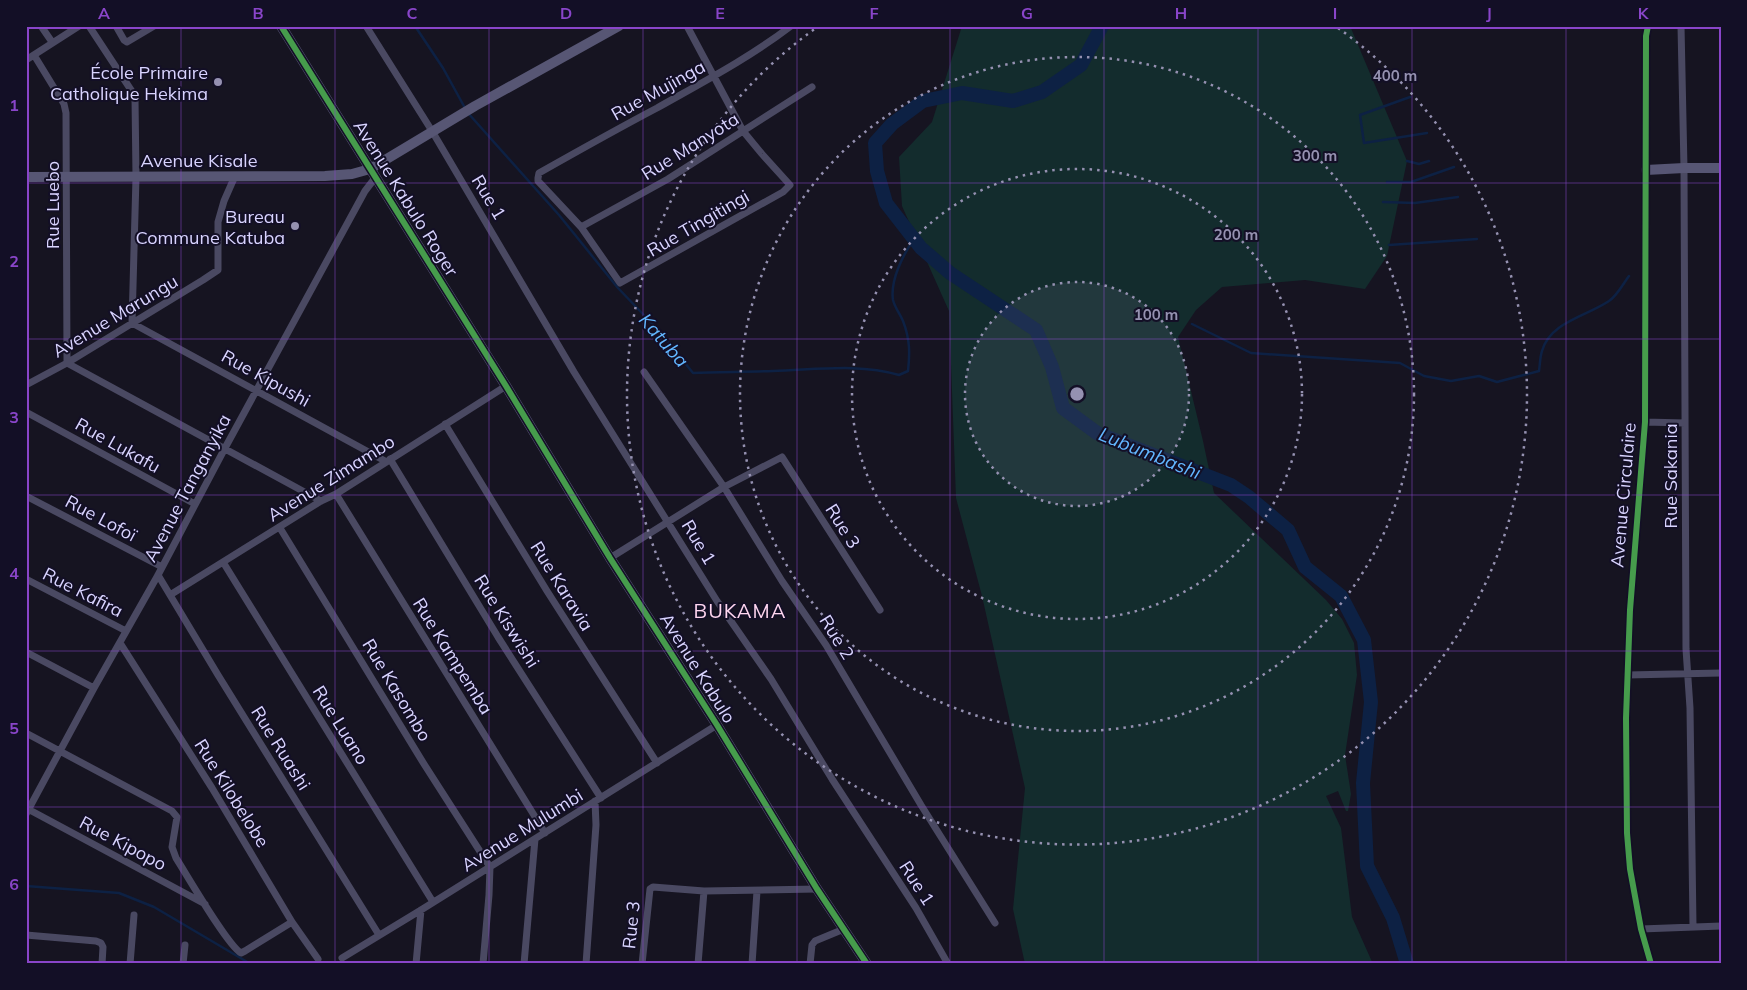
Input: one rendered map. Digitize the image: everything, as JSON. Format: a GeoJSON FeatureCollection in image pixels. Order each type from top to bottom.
{"type":"FeatureCollection","features":[{"type":"Feature","properties":{"kind":"street"},"geometry":{"type":"LineString","coordinates":[[42,26],[52,42]]}},
{"type":"Feature","properties":{"kind":"street"},"geometry":{"type":"LineString","coordinates":[[26,60],[79,26]]}},
{"type":"Feature","properties":{"kind":"street"},"geometry":{"type":"LineString","coordinates":[[89,26],[135,98],[136,177],[132,323]]}},
{"type":"Feature","properties":{"kind":"street"},"geometry":{"type":"LineString","coordinates":[[116,26],[127,42],[154,26]]}},
{"type":"Feature","properties":{"kind":"street","name":"Avenue Kabulo Roger"},"geometry":{"type":"LineString","coordinates":[[281,26],[506,386]]}},
{"type":"Feature","properties":{"kind":"street","name":"Rue 1"},"geometry":{"type":"LineString","coordinates":[[366,26],[432,131],[574,372],[717,601],[771,679],[832,779],[916,908],[948,964]]}},
{"type":"Feature","properties":{"kind":"street","name":"Avenue Kisale"},"geometry":{"type":"LineString","coordinates":[[26,177],[338,176],[373,173],[432,131],[619,26]]}},
{"type":"Feature","properties":{"kind":"street"},"geometry":{"type":"LineString","coordinates":[[687,26],[743,131]]}},
{"type":"Feature","properties":{"kind":"street","name":"Rue Mujinga"},"geometry":{"type":"LineString","coordinates":[[581,227],[538,181],[538,176],[744,59],[791,26]]}},
{"type":"Feature","properties":{"kind":"street","name":"Avenue Circulaire"},"geometry":{"type":"LineString","coordinates":[[1648,26],[1646,36],[1645,422],[1634,546],[1626,675],[1627,833],[1633,890],[1640,929],[1651,964]]}},
{"type":"Feature","properties":{"kind":"street","name":"Rue Sakania"},"geometry":{"type":"LineString","coordinates":[[1680,26],[1684,168],[1687,673],[1690,708],[1693,926]]}},
{"type":"Feature","properties":{"kind":"street","name":"Rue Luebo"},"geometry":{"type":"LineString","coordinates":[[34,55],[66,108],[67,363]]}},
{"type":"Feature","properties":{"kind":"street","name":"Rue Manyota"},"geometry":{"type":"LineString","coordinates":[[581,227],[668,179],[812,87]]}},
{"type":"Feature","properties":{"kind":"street","name":"Rue Tingitingi"},"geometry":{"type":"LineString","coordinates":[[581,227],[620,283],[783,192],[790,185],[743,131]]}},
{"type":"Feature","properties":{"kind":"street"},"geometry":{"type":"LineString","coordinates":[[1646,170],[1721,168]]}},
{"type":"Feature","properties":{"kind":"street","name":"Avenue Tanganyika"},"geometry":{"type":"LineString","coordinates":[[27,810],[158,575],[373,173]]}},
{"type":"Feature","properties":{"kind":"street","name":"Avenue Marungu"},"geometry":{"type":"LineString","coordinates":[[26,385],[67,363],[218,270],[218,222],[224,201],[235,176]]}},
{"type":"Feature","properties":{"kind":"street","name":"Rue Kipushi"},"geometry":{"type":"LineString","coordinates":[[132,323],[388,460]]}},
{"type":"Feature","properties":{"kind":"street"},"geometry":{"type":"LineString","coordinates":[[67,363],[321,501]]}},
{"type":"Feature","properties":{"kind":"street","name":"Rue 2"},"geometry":{"type":"LineString","coordinates":[[644,372],[724,487],[782,581],[826,644],[921,805],[995,923]]}},
{"type":"Feature","properties":{"kind":"street","name":"Avenue Zimambo"},"geometry":{"type":"LineString","coordinates":[[170,595],[321,501],[336,494],[506,386]]}},
{"type":"Feature","properties":{"kind":"street","name":"Avenue Kabulo"},"geometry":{"type":"LineString","coordinates":[[506,386],[610,558],[817,889],[867,964]]}},
{"type":"Feature","properties":{"kind":"street","name":"Rue Lukafu"},"geometry":{"type":"LineString","coordinates":[[26,412],[195,504]]}},
{"type":"Feature","properties":{"kind":"street"},"geometry":{"type":"LineString","coordinates":[[1645,422],[1685,423]]}},
{"type":"Feature","properties":{"kind":"street","name":"Rue Karavia"},"geometry":{"type":"LineString","coordinates":[[444,424],[547,591],[657,763]]}},
{"type":"Feature","properties":{"kind":"street","name":"Rue 3"},"geometry":{"type":"LineString","coordinates":[[724,487],[782,457],[880,610]]}},
{"type":"Feature","properties":{"kind":"street","name":"Rue Kiswishi"},"geometry":{"type":"LineString","coordinates":[[388,460],[598,800]]}},
{"type":"Feature","properties":{"kind":"street"},"geometry":{"type":"LineString","coordinates":[[610,558],[724,487]]}},
{"type":"Feature","properties":{"kind":"street","name":"Rue Kampemba"},"geometry":{"type":"LineString","coordinates":[[336,494],[545,833]]}},
{"type":"Feature","properties":{"kind":"street","name":"Rue Lofoï"},"geometry":{"type":"LineString","coordinates":[[26,496],[162,567]]}},
{"type":"Feature","properties":{"kind":"street","name":"Rue Kasombo"},"geometry":{"type":"LineString","coordinates":[[280,528],[490,867]]}},
{"type":"Feature","properties":{"kind":"street","name":"Rue Luano"},"geometry":{"type":"LineString","coordinates":[[223,562],[433,902]]}},
{"type":"Feature","properties":{"kind":"street","name":"Rue Ruashi"},"geometry":{"type":"LineString","coordinates":[[158,575],[379,935]]}},
{"type":"Feature","properties":{"kind":"street","name":"Rue Kafira"},"geometry":{"type":"LineString","coordinates":[[26,579],[126,631]]}},
{"type":"Feature","properties":{"kind":"street","name":"Rue Kilobelobe"},"geometry":{"type":"LineString","coordinates":[[120,643],[212,788],[292,922],[318,959]]}},
{"type":"Feature","properties":{"kind":"street"},"geometry":{"type":"LineString","coordinates":[[26,652],[94,688]]}},
{"type":"Feature","properties":{"kind":"street"},"geometry":{"type":"LineString","coordinates":[[1626,675],[1721,673]]}},
{"type":"Feature","properties":{"kind":"street","name":"Avenue Mulumbi"},"geometry":{"type":"LineString","coordinates":[[342,958],[716,725]]}},
{"type":"Feature","properties":{"kind":"street"},"geometry":{"type":"LineString","coordinates":[[26,733],[172,811],[176,817],[172,847],[176,858],[232,945],[241,952],[292,922]]}},
{"type":"Feature","properties":{"kind":"street"},"geometry":{"type":"LineString","coordinates":[[586,964],[598,800]]}},
{"type":"Feature","properties":{"kind":"street","name":"Rue Kipopo"},"geometry":{"type":"LineString","coordinates":[[27,810],[205,904]]}},
{"type":"Feature","properties":{"kind":"street"},"geometry":{"type":"LineString","coordinates":[[524,964],[535,839]]}},
{"type":"Feature","properties":{"kind":"street"},"geometry":{"type":"LineString","coordinates":[[483,964],[490,867]]}},
{"type":"Feature","properties":{"kind":"street","name":"Rue 3"},"geometry":{"type":"LineString","coordinates":[[642,964],[650,889],[653,887],[704,891]]}},
{"type":"Feature","properties":{"kind":"street"},"geometry":{"type":"LineString","coordinates":[[698,964],[704,891],[817,889]]}},
{"type":"Feature","properties":{"kind":"street"},"geometry":{"type":"LineString","coordinates":[[752,964],[758,891]]}},
{"type":"Feature","properties":{"kind":"street"},"geometry":{"type":"LineString","coordinates":[[416,962],[421,910]]}},
{"type":"Feature","properties":{"kind":"street"},"geometry":{"type":"LineString","coordinates":[[130,964],[134,915]]}},
{"type":"Feature","properties":{"kind":"street"},"geometry":{"type":"LineString","coordinates":[[1640,929],[1721,926]]}},
{"type":"Feature","properties":{"kind":"street"},"geometry":{"type":"LineString","coordinates":[[810,964],[812,945],[815,941],[844,929]]}},
{"type":"Feature","properties":{"kind":"street"},"geometry":{"type":"LineString","coordinates":[[26,935],[96,941],[101,943],[103,947],[102,964]]}},
{"type":"Feature","properties":{"kind":"street"},"geometry":{"type":"LineString","coordinates":[[183,964],[185,945]]}},
{"type":"Feature","properties":{"kind":"green space"},"geometry":{"type":"Polygon","coordinates":[[[962,26],[1350,26],[1407,161],[1387,256],[1365,289],[1305,280],[1222,287],[1196,310],[1178,337],[1214,493],[1326,600],[1342,619],[1354,643],[1357,675],[1345,755],[1351,794],[1348,811],[1346,811],[1338,791],[1326,796],[1341,828],[1352,917],[1373,964],[1025,964],[1013,909],[1025,788],[982,596],[956,498],[949,311],[902,206],[899,157],[932,122],[962,26]]]}},
{"type":"Feature","properties":{"kind":"waterway","name":"Katuba"},"geometry":{"type":"LineString","coordinates":[[415,26],[443,68],[465,108]]}},
{"type":"Feature","properties":{"kind":"waterway","name":"Lubumbashi"},"geometry":{"type":"LineString","coordinates":[[1102,26],[1081,65],[1042,92],[1013,101],[962,93],[923,101],[892,124],[875,143],[877,171],[886,203],[921,248],[950,273],[1036,330],[1052,367],[1063,408],[1097,433],[1231,485],[1249,497],[1288,530],[1305,567],[1341,596],[1364,640],[1371,702],[1363,783],[1367,866],[1393,918],[1407,964]]}},
{"type":"Feature","properties":{"kind":"waterway"},"geometry":{"type":"LineString","coordinates":[[1410,97],[1360,115],[1364,143],[1427,133]]}},
{"type":"Feature","properties":{"kind":"waterway","name":"Katuba"},"geometry":{"type":"LineString","coordinates":[[468,113],[559,215],[618,288],[661,333],[693,373],[852,368],[884,371],[899,375],[908,371],[909,352],[907,334],[893,300],[893,284],[898,268],[914,239]]}},
{"type":"Feature","properties":{"kind":"waterway"},"geometry":{"type":"LineString","coordinates":[[1407,161],[1419,164],[1429,161]]}},
{"type":"Feature","properties":{"kind":"waterway"},"geometry":{"type":"LineString","coordinates":[[1387,182],[1411,182],[1454,167]]}},
{"type":"Feature","properties":{"kind":"waterway"},"geometry":{"type":"LineString","coordinates":[[1383,202],[1415,203],[1458,197]]}},
{"type":"Feature","properties":{"kind":"waterway"},"geometry":{"type":"LineString","coordinates":[[1389,245],[1477,239]]}},
{"type":"Feature","properties":{"kind":"waterway"},"geometry":{"type":"LineString","coordinates":[[1192,324],[1251,353],[1400,363],[1424,376],[1451,381],[1479,376],[1497,382],[1539,371],[1542,351],[1546,341],[1553,333],[1561,326],[1612,299],[1629,276]]}},
{"type":"Feature","properties":{"kind":"waterway"},"geometry":{"type":"LineString","coordinates":[[26,886],[119,893],[154,907],[249,963],[412,964]]}},
{"type":"Feature","properties":{"kind":"cycle path"},"geometry":{"type":"LineString","coordinates":[[281,26],[506,386],[610,558],[717,725],[817,889],[867,964]]}},
{"type":"Feature","properties":{"kind":"cycle path"},"geometry":{"type":"LineString","coordinates":[[1648,26],[1646,36],[1645,422],[1630,610],[1626,718],[1627,833],[1630,869],[1641,929],[1651,964]]}},
{"type":"Feature","properties":{"kind":"place","name":"École Primaire Catholique Hekima"},"geometry":{"type":"Point","coordinates":[218,82]}},
{"type":"Feature","properties":{"kind":"place","name":"Bureau Commune Katuba"},"geometry":{"type":"Point","coordinates":[295,226]}},
{"type":"Feature","properties":{"kind":"district","name":"BUKAMA"},"geometry":{"type":"Point","coordinates":[740,610]}}]}
